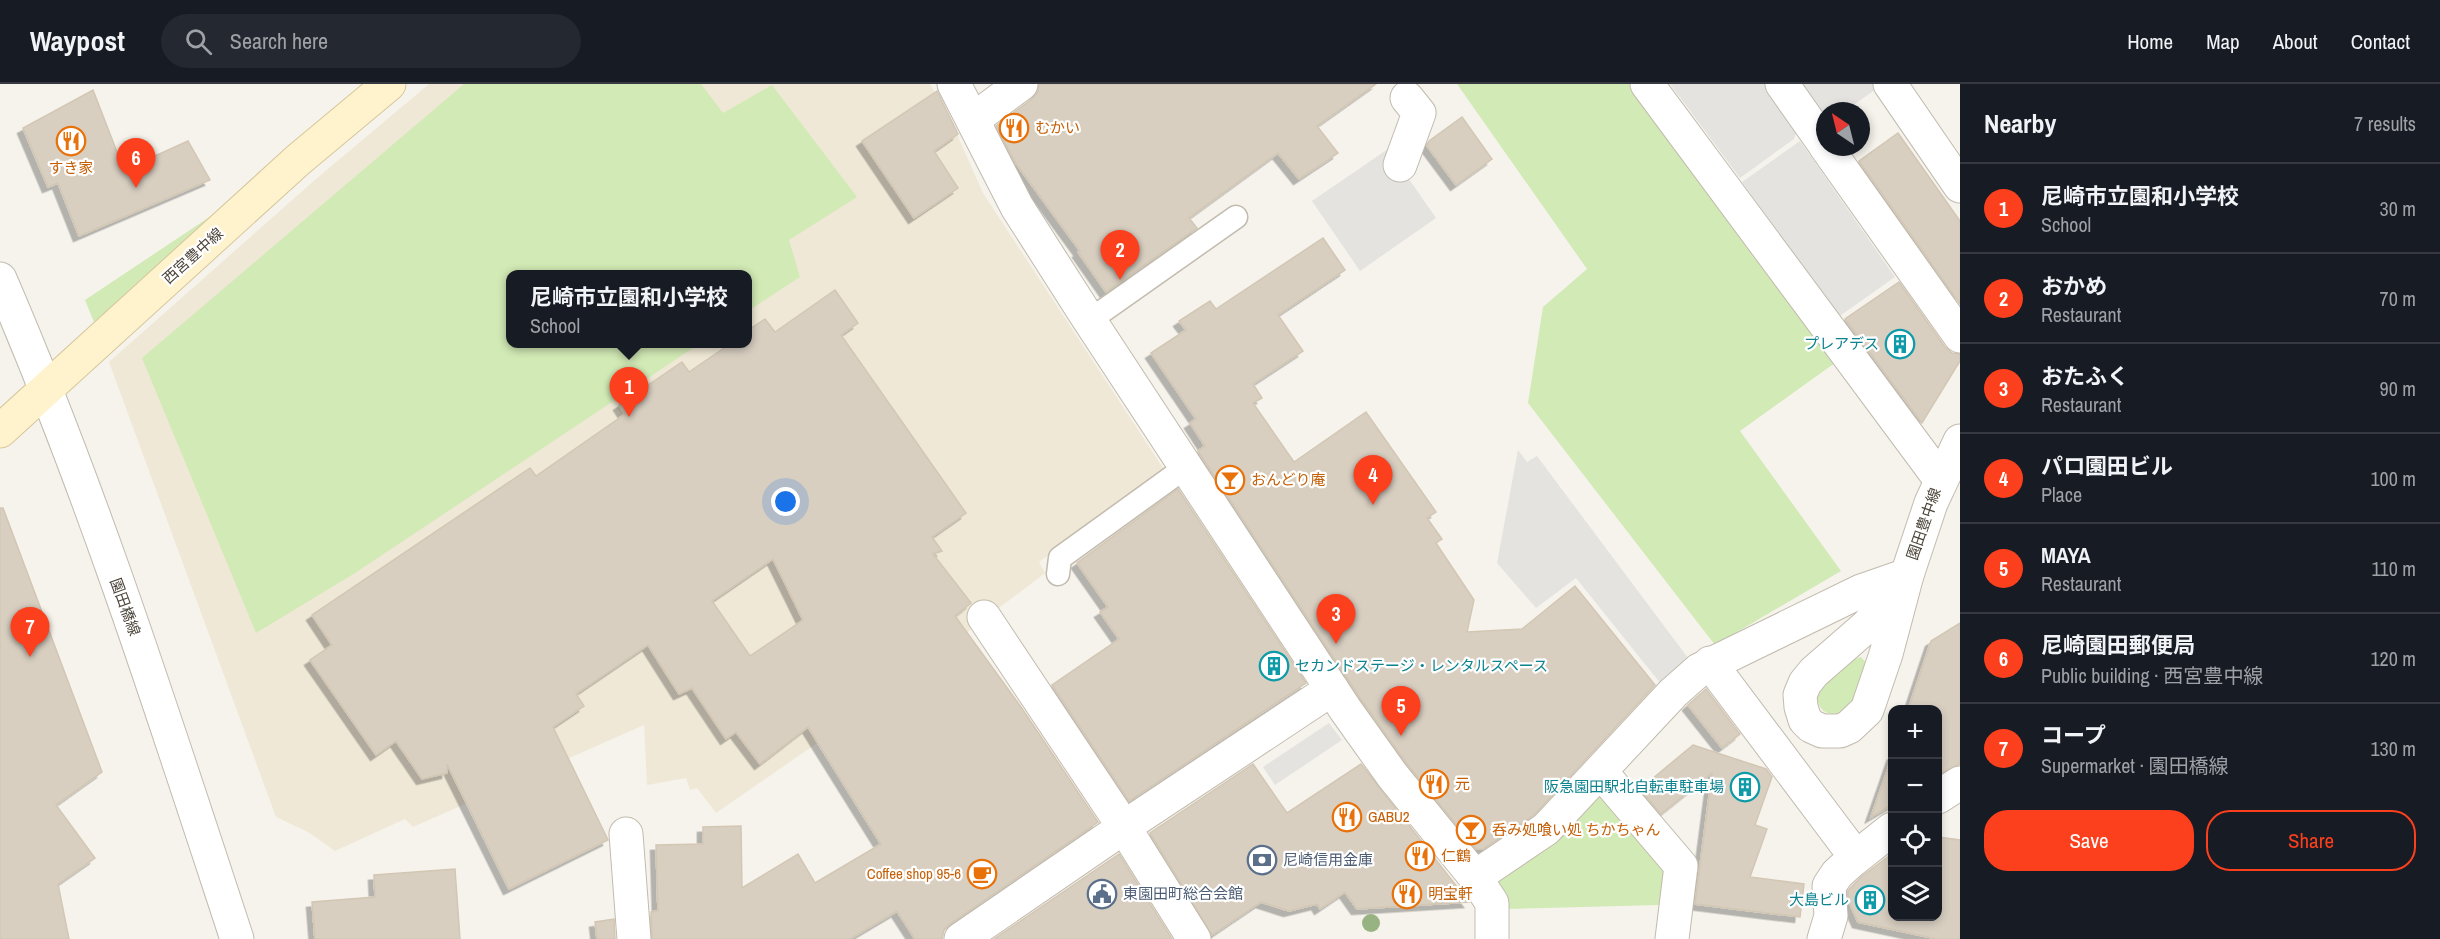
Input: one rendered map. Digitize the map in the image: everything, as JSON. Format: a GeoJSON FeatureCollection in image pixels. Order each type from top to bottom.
{"type":"FeatureCollection","features":[{"type":"Feature","properties":{"kind":"main road","name":"西宮豊中線"},"geometry":{"type":"LineString","coordinates":[[0,431],[298,160],[389,84]]}},
{"type":"Feature","properties":{"kind":"street"},"geometry":{"type":"LineString","coordinates":[[954,84],[974,119],[1017,207],[1186,468],[1332,689],[1392,774],[1475,877],[1492,903],[1492,939]]}},
{"type":"Feature","properties":{"kind":"street"},"geometry":{"type":"LineString","coordinates":[[974,119],[1021,84]]}},
{"type":"Feature","properties":{"kind":"street"},"geometry":{"type":"LineString","coordinates":[[1647,84],[1940,479]]}},
{"type":"Feature","properties":{"kind":"street"},"geometry":{"type":"LineString","coordinates":[[1782,84],[1816,132]]}},
{"type":"Feature","properties":{"kind":"street"},"geometry":{"type":"LineString","coordinates":[[1890,84],[1960,186]]}},
{"type":"Feature","properties":{"kind":"street"},"geometry":{"type":"LineString","coordinates":[[1400,165],[1419,113],[1410,88]]}},
{"type":"Feature","properties":{"kind":"street"},"geometry":{"type":"LineString","coordinates":[[1833,156],[1960,336]]}},
{"type":"Feature","properties":{"kind":"street","name":"園田橋線"},"geometry":{"type":"LineString","coordinates":[[0,279],[45,389],[163,713],[237,939]]}},
{"type":"Feature","properties":{"kind":"street","name":"園田豊中線"},"geometry":{"type":"LineString","coordinates":[[1710,663],[1861,591],[1906,576],[1940,479],[1960,441]]}},
{"type":"Feature","properties":{"kind":"street"},"geometry":{"type":"LineString","coordinates":[[984,617],[1124,827],[1194,939]]}},
{"type":"Feature","properties":{"kind":"street"},"geometry":{"type":"LineString","coordinates":[[1475,877],[1546,829],[1673,693],[1710,663],[1852,852],[1849,863]]}},
{"type":"Feature","properties":{"kind":"street"},"geometry":{"type":"LineString","coordinates":[[961,939],[1332,689]]}},
{"type":"Feature","properties":{"kind":"street"},"geometry":{"type":"LineString","coordinates":[[1600,772],[1681,866],[1672,939]]}},
{"type":"Feature","properties":{"kind":"street"},"geometry":{"type":"LineString","coordinates":[[1942,794],[1960,783]]}},
{"type":"Feature","properties":{"kind":"street"},"geometry":{"type":"LineString","coordinates":[[1824,939],[1831,916],[1829,886],[1837,873],[1888,833]]}},
{"type":"Feature","properties":{"kind":"street"},"geometry":{"type":"LineString","coordinates":[[626,834],[634,939]]}},
{"type":"Feature","properties":{"kind":"lane"},"geometry":{"type":"LineString","coordinates":[[1090,320],[1236,217]]}},
{"type":"Feature","properties":{"kind":"lane"},"geometry":{"type":"LineString","coordinates":[[1058,574],[1060,558],[1186,468]]}},
{"type":"Feature","properties":{"kind":"shaded area"},"geometry":{"type":"Polygon","coordinates":[[[429,84],[930,84],[952,123],[983,193],[1165,471],[1039,562],[1045,573],[872,705],[716,813],[697,788],[690,790],[686,778],[647,785],[644,725],[413,827],[405,819],[335,851],[308,832],[276,817],[109,362],[316,179],[429,84]]]}},
{"type":"Feature","properties":{"kind":"shaded area"},"geometry":{"type":"Polygon","coordinates":[[[1670,84],[1767,84],[1798,127],[1794,139],[1740,178],[1670,84]]]}},
{"type":"Feature","properties":{"kind":"shaded area"},"geometry":{"type":"Polygon","coordinates":[[[1799,84],[1873,84],[1876,89],[1858,102],[1816,102],[1816,109],[1799,84]]]}},
{"type":"Feature","properties":{"kind":"shaded area"},"geometry":{"type":"Polygon","coordinates":[[[1800,141],[1895,277],[1837,318],[1742,182],[1800,141]]]}},
{"type":"Feature","properties":{"kind":"shaded area"},"geometry":{"type":"Polygon","coordinates":[[[1388,149],[1436,218],[1360,271],[1312,201],[1388,149]]]}},
{"type":"Feature","properties":{"kind":"shaded area"},"geometry":{"type":"Polygon","coordinates":[[[1518,450],[1527,462],[1537,456],[1694,666],[1665,689],[1576,578],[1536,608],[1497,563],[1518,450]]]}},
{"type":"Feature","properties":{"kind":"shaded area"},"geometry":{"type":"Polygon","coordinates":[[[1329,723],[1342,740],[1275,785],[1263,767],[1329,723]]]}},
{"type":"Feature","properties":{"kind":"green space"},"geometry":{"type":"Polygon","coordinates":[[[464,84],[701,84],[723,113],[772,85],[857,197],[789,240],[800,277],[752,308],[752,270],[506,270],[506,348],[693,348],[355,573],[256,633],[142,358],[464,84]]]}},
{"type":"Feature","properties":{"kind":"green space"},"geometry":{"type":"Polygon","coordinates":[[[1457,84],[1634,84],[1839,360],[1740,431],[1841,571],[1715,645],[1528,403],[1543,307],[1587,269],[1457,84]]]}},
{"type":"Feature","properties":{"kind":"green space"},"geometry":{"type":"Polygon","coordinates":[[[241,196],[94,322],[85,300],[241,196]]]}},
{"type":"Feature","properties":{"kind":"green space"},"geometry":{"type":"Polygon","coordinates":[[[1861,657],[1867,664],[1855,701],[1848,708],[1835,714],[1823,710],[1817,698],[1817,688],[1854,659],[1861,657]]]}},
{"type":"Feature","properties":{"kind":"green space"},"geometry":{"type":"Polygon","coordinates":[[[1600,788],[1664,867],[1660,905],[1508,909],[1494,876],[1600,788]]]}},
{"type":"Feature","properties":{"kind":"building"},"geometry":{"type":"Polygon","coordinates":[[[1039,84],[1376,84],[1317,126],[1338,153],[1299,179],[1278,153],[1189,218],[1197,228],[1106,292],[1078,252],[1080,251],[1015,162],[996,126],[1032,99],[1038,92],[1039,84]]]}},
{"type":"Feature","properties":{"kind":"building"},"geometry":{"type":"Polygon","coordinates":[[[93,90],[124,170],[188,141],[210,180],[79,236],[58,183],[48,187],[23,128],[93,90]]]}},
{"type":"Feature","properties":{"kind":"building"},"geometry":{"type":"Polygon","coordinates":[[[937,91],[958,134],[934,151],[958,188],[914,218],[862,141],[937,91]]]}},
{"type":"Feature","properties":{"kind":"building"},"geometry":{"type":"Polygon","coordinates":[[[1462,117],[1492,159],[1456,185],[1427,146],[1429,141],[1462,117]]]}},
{"type":"Feature","properties":{"kind":"building"},"geometry":{"type":"Polygon","coordinates":[[[1898,133],[1960,221],[1960,304],[1859,161],[1870,156],[1870,153],[1898,133]]]}},
{"type":"Feature","properties":{"kind":"building"},"geometry":{"type":"Polygon","coordinates":[[[1323,238],[1345,270],[1278,315],[1303,351],[1253,384],[1262,398],[1253,403],[1294,462],[1366,412],[1436,512],[1427,518],[1442,539],[1436,543],[1474,600],[1467,632],[1522,629],[1575,586],[1655,685],[1534,815],[1483,849],[1476,849],[1407,764],[1360,698],[1198,451],[1205,446],[1190,423],[1196,419],[1151,353],[1186,330],[1179,321],[1210,301],[1216,309],[1323,238]]]}},
{"type":"Feature","properties":{"kind":"building","name":"プレアデス"},"geometry":{"type":"Polygon","coordinates":[[[1899,282],[1945,347],[1952,353],[1960,354],[1960,361],[1922,423],[1845,319],[1899,282]]]}},
{"type":"Feature","properties":{"kind":"building"},"geometry":{"type":"Polygon","coordinates":[[[835,290],[858,323],[841,335],[966,513],[932,537],[942,551],[933,554],[971,603],[955,616],[1021,707],[1098,822],[950,924],[944,930],[942,939],[915,939],[897,911],[850,939],[652,939],[651,912],[658,911],[656,845],[703,844],[703,827],[741,826],[742,888],[798,854],[815,883],[881,844],[808,727],[760,764],[736,732],[726,739],[692,688],[679,694],[648,645],[576,694],[584,706],[553,727],[608,840],[509,889],[447,764],[447,773],[422,779],[396,741],[376,755],[310,660],[332,645],[312,615],[530,468],[536,476],[625,414],[619,405],[682,362],[689,372],[724,348],[752,348],[752,328],[765,319],[775,332],[835,290]],[[773,559],[712,601],[750,656],[803,620],[773,559]]]}},
{"type":"Feature","properties":{"kind":"building"},"geometry":{"type":"Polygon","coordinates":[[[1178,489],[1306,683],[1129,801],[1052,685],[1119,639],[1100,612],[1108,607],[1077,563],[1178,489]]]}},
{"type":"Feature","properties":{"kind":"building"},"geometry":{"type":"Polygon","coordinates":[[[0,508],[3,508],[102,772],[56,805],[95,858],[58,884],[69,939],[0,939],[0,508]]]}},
{"type":"Feature","properties":{"kind":"building"},"geometry":{"type":"Polygon","coordinates":[[[1960,623],[1960,764],[1942,773],[1942,705],[1910,705],[1931,641],[1960,623]]]}},
{"type":"Feature","properties":{"kind":"building"},"geometry":{"type":"Polygon","coordinates":[[[1706,689],[1740,734],[1722,748],[1688,705],[1706,689]]]}},
{"type":"Feature","properties":{"kind":"building"},"geometry":{"type":"Polygon","coordinates":[[[1693,745],[1766,769],[1772,777],[1755,825],[1767,829],[1750,877],[1804,884],[1800,917],[1695,904],[1712,773],[1661,814],[1640,789],[1693,745]]]}},
{"type":"Feature","properties":{"kind":"building"},"geometry":{"type":"Polygon","coordinates":[[[1253,764],[1287,813],[1361,764],[1469,902],[1357,909],[1345,892],[1320,909],[1317,904],[1289,911],[1261,902],[1212,935],[1150,833],[1253,764]]]}},
{"type":"Feature","properties":{"kind":"building"},"geometry":{"type":"Polygon","coordinates":[[[1888,768],[1888,807],[1871,817],[1888,768]]]}},
{"type":"Feature","properties":{"kind":"building"},"geometry":{"type":"Polygon","coordinates":[[[1942,838],[1960,840],[1960,939],[1937,939],[1858,922],[1849,902],[1848,891],[1861,877],[1888,857],[1888,921],[1942,921],[1942,838]]]}},
{"type":"Feature","properties":{"kind":"building","name":"東園田町総合会館"},"geometry":{"type":"Polygon","coordinates":[[[1119,854],[1172,939],[994,939],[1119,854]]]}},
{"type":"Feature","properties":{"kind":"building"},"geometry":{"type":"Polygon","coordinates":[[[455,869],[460,939],[315,939],[312,902],[375,897],[374,875],[455,869]]]}},
{"type":"Feature","properties":{"kind":"building"},"geometry":{"type":"Polygon","coordinates":[[[614,919],[615,939],[597,939],[595,922],[614,919]]]}},
{"type":"Feature","properties":{"kind":"place","name":"むかい"},"geometry":{"type":"Point","coordinates":[1014,128]}},
{"type":"Feature","properties":{"kind":"place","name":"すき家"},"geometry":{"type":"Point","coordinates":[71,141]}},
{"type":"Feature","properties":{"kind":"place","name":"尼崎園田郵便局"},"geometry":{"type":"Point","coordinates":[136,188]}},
{"type":"Feature","properties":{"kind":"place","name":"おかめ"},"geometry":{"type":"Point","coordinates":[1120,280]}},
{"type":"Feature","properties":{"kind":"place","name":"プレアデス"},"geometry":{"type":"Point","coordinates":[1900,344]}},
{"type":"Feature","properties":{"kind":"place","name":"尼崎市立園和小学校"},"geometry":{"type":"Point","coordinates":[629,417]}},
{"type":"Feature","properties":{"kind":"place","name":"おんどり庵"},"geometry":{"type":"Point","coordinates":[1230,480]}},
{"type":"Feature","properties":{"kind":"place","name":"パロ園田ビル"},"geometry":{"type":"Point","coordinates":[1373,505]}},
{"type":"Feature","properties":{"kind":"place","name":"おたふく"},"geometry":{"type":"Point","coordinates":[1336,644]}},
{"type":"Feature","properties":{"kind":"place","name":"コープ"},"geometry":{"type":"Point","coordinates":[30,657]}},
{"type":"Feature","properties":{"kind":"place","name":"セカンドステージ・レンタルスペース"},"geometry":{"type":"Point","coordinates":[1274,666]}},
{"type":"Feature","properties":{"kind":"place","name":"MAYA"},"geometry":{"type":"Point","coordinates":[1401,736]}},
{"type":"Feature","properties":{"kind":"place","name":"元"},"geometry":{"type":"Point","coordinates":[1434,784]}},
{"type":"Feature","properties":{"kind":"place","name":"阪急園田駅北自転車駐車場"},"geometry":{"type":"Point","coordinates":[1745,787]}},
{"type":"Feature","properties":{"kind":"place","name":"GABU2"},"geometry":{"type":"Point","coordinates":[1347,817]}},
{"type":"Feature","properties":{"kind":"place","name":"呑み処喰い処 ちかちゃん"},"geometry":{"type":"Point","coordinates":[1471,830]}},
{"type":"Feature","properties":{"kind":"place","name":"仁鶴"},"geometry":{"type":"Point","coordinates":[1420,856]}},
{"type":"Feature","properties":{"kind":"place","name":"尼崎信用金庫"},"geometry":{"type":"Point","coordinates":[1262,860]}},
{"type":"Feature","properties":{"kind":"place","name":"Coffee shop 95-6"},"geometry":{"type":"Point","coordinates":[982,874]}},
{"type":"Feature","properties":{"kind":"place","name":"東園田町総合会館"},"geometry":{"type":"Point","coordinates":[1102,894]}},
{"type":"Feature","properties":{"kind":"place","name":"明宝軒"},"geometry":{"type":"Point","coordinates":[1407,894]}},
{"type":"Feature","properties":{"kind":"place","name":"大島ビル"},"geometry":{"type":"Point","coordinates":[1870,900]}}]}
